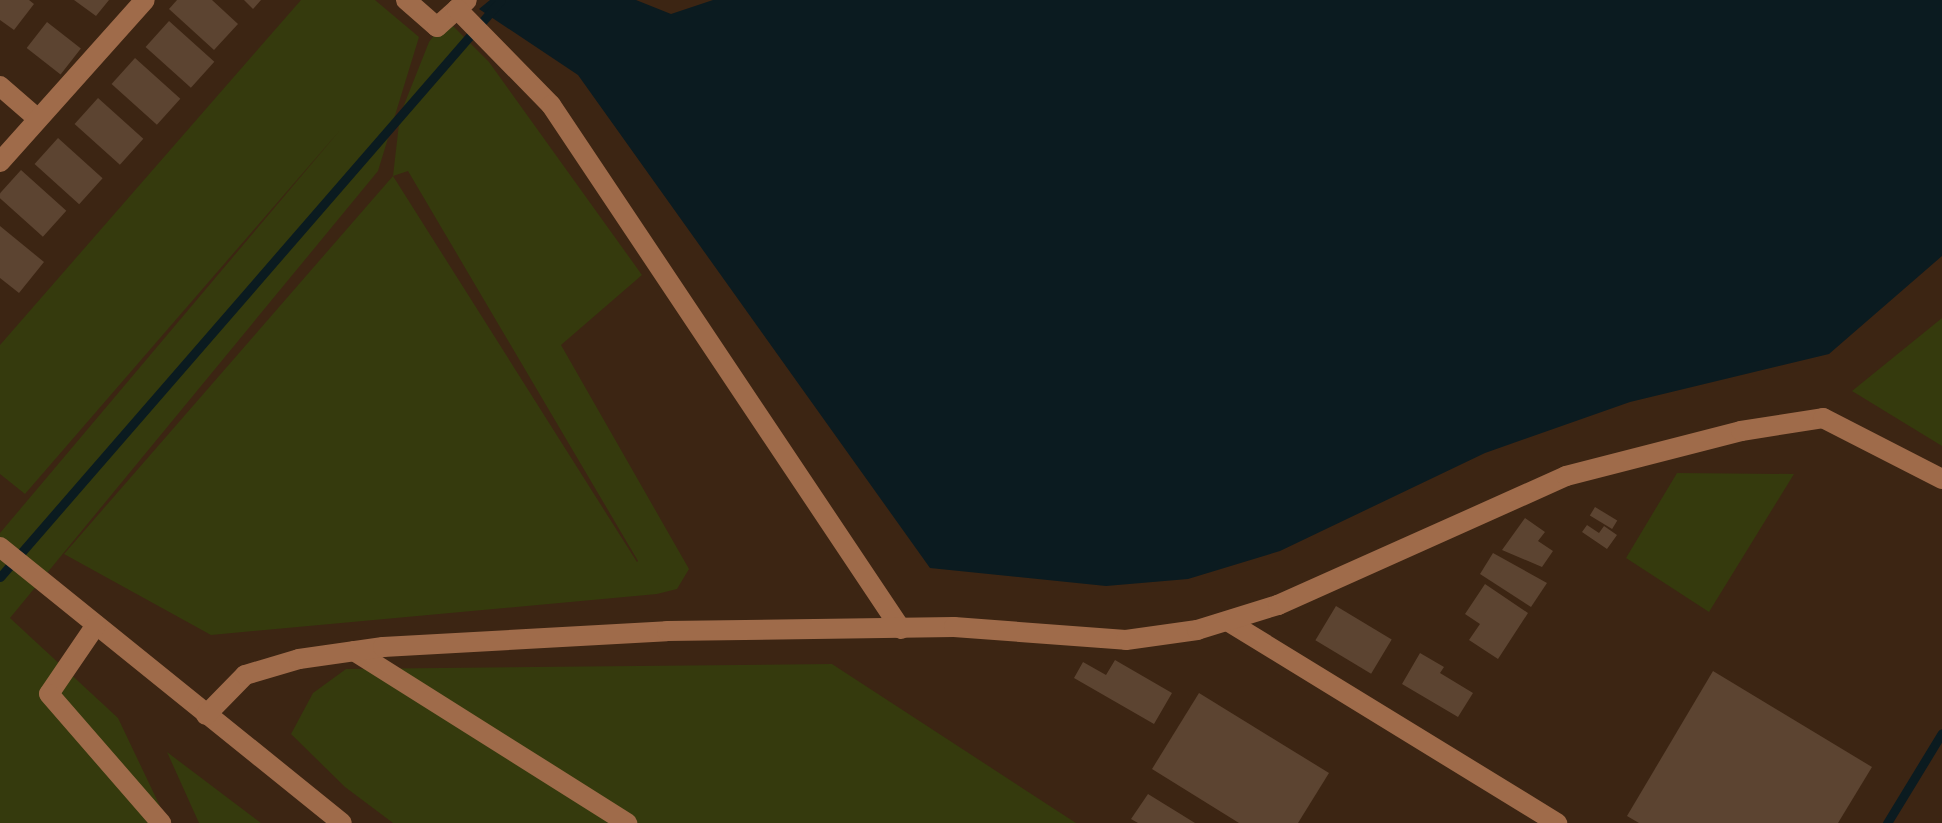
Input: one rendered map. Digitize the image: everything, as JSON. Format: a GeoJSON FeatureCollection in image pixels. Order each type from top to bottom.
{"type":"FeatureCollection","features":[{"type":"Feature","properties":{"kind":"street"},"geometry":{"type":"LineString","coordinates":[[0,162],[145,0]]}},
{"type":"Feature","properties":{"kind":"street"},"geometry":{"type":"LineString","coordinates":[[406,0],[437,27],[462,4],[551,105],[901,629]]}},
{"type":"Feature","properties":{"kind":"street"},"geometry":{"type":"LineString","coordinates":[[0,86],[38,119]]}},
{"type":"Feature","properties":{"kind":"street"},"geometry":{"type":"LineString","coordinates":[[206,715],[245,675],[299,659],[354,651],[544,636],[954,627],[1126,640],[1229,622],[1354,574],[1566,476],[1741,431],[1823,418],[1942,479]]}},
{"type":"Feature","properties":{"kind":"street"},"geometry":{"type":"LineString","coordinates":[[0,547],[342,823]]}},
{"type":"Feature","properties":{"kind":"street"},"geometry":{"type":"LineString","coordinates":[[1229,622],[1557,823]]}},
{"type":"Feature","properties":{"kind":"street"},"geometry":{"type":"LineString","coordinates":[[96,625],[49,694],[161,823]]}},
{"type":"Feature","properties":{"kind":"street"},"geometry":{"type":"LineString","coordinates":[[354,651],[627,823]]}},
{"type":"Feature","properties":{"kind":"green space"},"geometry":{"type":"Polygon","coordinates":[[[301,0],[375,0],[419,37],[378,171],[10,618],[118,718],[168,823],[0,823],[0,533],[341,129],[25,494],[0,474],[0,345],[301,0]]]}},
{"type":"Feature","properties":{"kind":"green space"},"geometry":{"type":"Polygon","coordinates":[[[446,19],[489,62],[642,275],[561,345],[689,569],[677,589],[657,594],[211,635],[64,554],[393,176],[400,115],[429,42],[446,19]],[[408,171],[393,176],[637,562],[638,561],[408,171]]]}},
{"type":"Feature","properties":{"kind":"green space"},"geometry":{"type":"Polygon","coordinates":[[[1942,318],[1942,446],[1852,391],[1942,318]]]}},
{"type":"Feature","properties":{"kind":"green space"},"geometry":{"type":"Polygon","coordinates":[[[1677,473],[1794,474],[1709,612],[1626,558],[1677,473]]]}},
{"type":"Feature","properties":{"kind":"green space"},"geometry":{"type":"Polygon","coordinates":[[[832,664],[1076,823],[393,823],[345,787],[291,734],[313,693],[346,669],[832,664]]]}},
{"type":"Feature","properties":{"kind":"green space"},"geometry":{"type":"Polygon","coordinates":[[[167,752],[261,823],[199,823],[167,752]]]}},
{"type":"Feature","properties":{"kind":"shaded area"},"geometry":{"type":"Polygon","coordinates":[[[490,0],[636,0],[671,14],[713,0],[1942,0],[1942,256],[1829,354],[1630,402],[1485,453],[1280,551],[1188,579],[1106,586],[930,568],[578,75],[479,9],[490,0]]]}},
{"type":"Feature","properties":{"kind":"building"},"geometry":{"type":"Polygon","coordinates":[[[0,0],[29,0],[34,4],[14,30],[0,20],[0,0]]]}},
{"type":"Feature","properties":{"kind":"building"},"geometry":{"type":"Polygon","coordinates":[[[74,0],[109,0],[96,16],[74,0]]]}},
{"type":"Feature","properties":{"kind":"building"},"geometry":{"type":"Polygon","coordinates":[[[177,0],[212,0],[238,24],[214,50],[169,9],[177,0]]]}},
{"type":"Feature","properties":{"kind":"building"},"geometry":{"type":"Polygon","coordinates":[[[244,0],[261,0],[253,9],[244,0]]]}},
{"type":"Feature","properties":{"kind":"building"},"geometry":{"type":"Polygon","coordinates":[[[169,21],[214,62],[191,88],[146,47],[169,21]]]}},
{"type":"Feature","properties":{"kind":"building"},"geometry":{"type":"Polygon","coordinates":[[[47,22],[81,48],[61,74],[27,48],[47,22]]]}},
{"type":"Feature","properties":{"kind":"building"},"geometry":{"type":"Polygon","coordinates":[[[135,58],[180,99],[157,125],[112,84],[135,58]]]}},
{"type":"Feature","properties":{"kind":"building"},"geometry":{"type":"Polygon","coordinates":[[[98,98],[143,139],[120,165],[75,124],[98,98]]]}},
{"type":"Feature","properties":{"kind":"building"},"geometry":{"type":"Polygon","coordinates":[[[58,138],[103,178],[79,204],[35,164],[58,138]]]}},
{"type":"Feature","properties":{"kind":"building"},"geometry":{"type":"Polygon","coordinates":[[[21,170],[66,211],[43,237],[0,198],[0,193],[21,170]]]}},
{"type":"Feature","properties":{"kind":"building"},"geometry":{"type":"Polygon","coordinates":[[[0,226],[44,262],[19,293],[0,278],[0,226]]]}},
{"type":"Feature","properties":{"kind":"building"},"geometry":{"type":"Polygon","coordinates":[[[1595,507],[1617,520],[1612,529],[1590,516],[1595,507]]]}},
{"type":"Feature","properties":{"kind":"building"},"geometry":{"type":"Polygon","coordinates":[[[1525,518],[1545,532],[1538,541],[1553,551],[1542,567],[1502,550],[1525,518]]]}},
{"type":"Feature","properties":{"kind":"building"},"geometry":{"type":"Polygon","coordinates":[[[1587,525],[1599,533],[1604,526],[1617,535],[1607,549],[1582,532],[1587,525]]]}},
{"type":"Feature","properties":{"kind":"building"},"geometry":{"type":"Polygon","coordinates":[[[1493,553],[1547,583],[1531,607],[1480,574],[1493,553]]]}},
{"type":"Feature","properties":{"kind":"building"},"geometry":{"type":"Polygon","coordinates":[[[1485,584],[1528,613],[1498,659],[1469,640],[1480,624],[1465,614],[1485,584]]]}},
{"type":"Feature","properties":{"kind":"building"},"geometry":{"type":"Polygon","coordinates":[[[1336,606],[1392,639],[1371,674],[1315,640],[1336,606]]]}},
{"type":"Feature","properties":{"kind":"building"},"geometry":{"type":"Polygon","coordinates":[[[1420,653],[1444,667],[1440,673],[1473,693],[1458,717],[1402,684],[1420,653]]]}},
{"type":"Feature","properties":{"kind":"building"},"geometry":{"type":"Polygon","coordinates":[[[1115,660],[1172,693],[1154,724],[1074,678],[1083,662],[1106,675],[1115,660]]]}},
{"type":"Feature","properties":{"kind":"building"},"geometry":{"type":"Polygon","coordinates":[[[1713,671],[1872,767],[1838,823],[1639,823],[1627,816],[1713,671]]]}},
{"type":"Feature","properties":{"kind":"building"},"geometry":{"type":"Polygon","coordinates":[[[1199,693],[1329,773],[1298,823],[1239,823],[1152,769],[1199,693]]]}},
{"type":"Feature","properties":{"kind":"building"},"geometry":{"type":"Polygon","coordinates":[[[1148,794],[1195,823],[1138,823],[1131,819],[1148,794]]]}},
{"type":"Feature","properties":{"kind":"waterway"},"geometry":{"type":"LineString","coordinates":[[0,577],[501,0]]}},
{"type":"Feature","properties":{"kind":"waterway"},"geometry":{"type":"LineString","coordinates":[[1887,823],[1942,733]]}}]}
